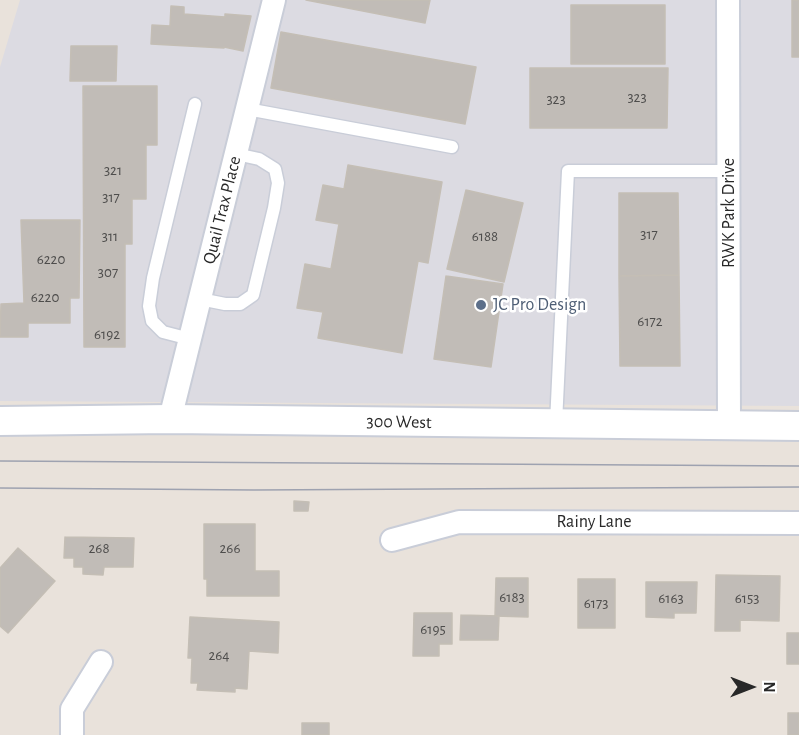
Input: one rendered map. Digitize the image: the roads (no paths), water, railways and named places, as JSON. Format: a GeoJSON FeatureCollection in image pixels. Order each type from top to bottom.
{"type":"FeatureCollection","features":[{"type":"Feature","properties":{"kind":"street","name":"Quail Trax Place"},"geometry":{"type":"LineString","coordinates":[[170,419],[274,0]]}},
{"type":"Feature","properties":{"kind":"street","name":"RWK Park Drive"},"geometry":{"type":"LineString","coordinates":[[728,0],[729,426]]}},
{"type":"Feature","properties":{"kind":"street","name":"300 West"},"geometry":{"type":"LineString","coordinates":[[0,421],[170,419],[799,426]]}},
{"type":"Feature","properties":{"kind":"street","name":"Rainy Lane"},"geometry":{"type":"LineString","coordinates":[[392,540],[459,522],[799,523]]}},
{"type":"Feature","properties":{"kind":"street"},"geometry":{"type":"LineString","coordinates":[[72,735],[72,709],[101,662]]}},
{"type":"Feature","properties":{"kind":"lane"},"geometry":{"type":"LineString","coordinates":[[190,339],[163,332],[152,321],[149,306],[153,278],[195,104]]}},
{"type":"Feature","properties":{"kind":"lane"},"geometry":{"type":"LineString","coordinates":[[247,108],[452,147]]}},
{"type":"Feature","properties":{"kind":"lane"},"geometry":{"type":"LineString","coordinates":[[200,299],[225,304],[240,304],[253,295],[278,183],[275,169],[259,159],[236,154]]}},
{"type":"Feature","properties":{"kind":"lane"},"geometry":{"type":"LineString","coordinates":[[556,424],[568,171],[729,171]]}},
{"type":"Feature","properties":{"kind":"tram line"},"geometry":{"type":"LineString","coordinates":[[0,461],[799,466]]}},
{"type":"Feature","properties":{"kind":"tram line"},"geometry":{"type":"LineString","coordinates":[[0,488],[254,490],[799,487]]}},
{"type":"Feature","properties":{"kind":"place","name":"JC Pro Design"},"geometry":{"type":"Point","coordinates":[481,305]}}]}
